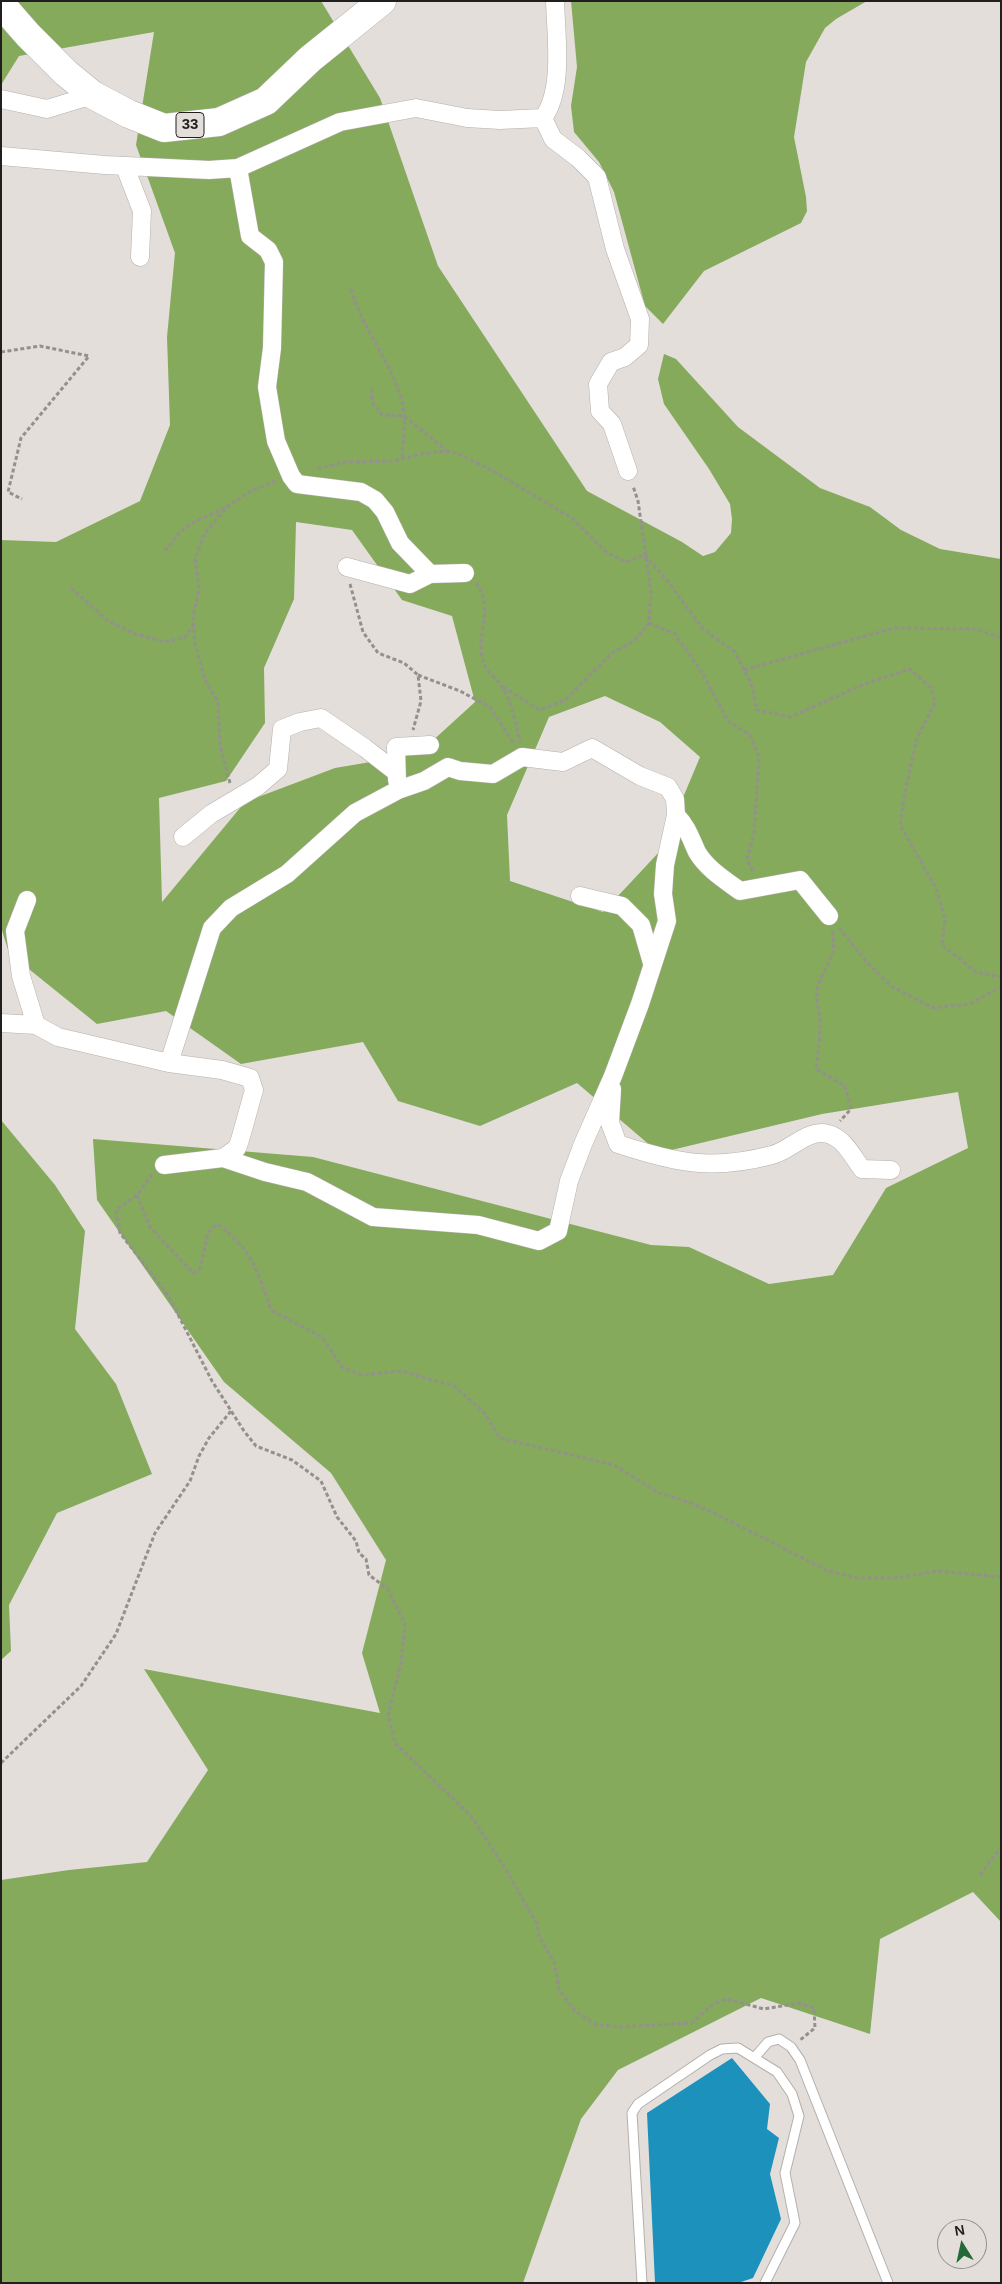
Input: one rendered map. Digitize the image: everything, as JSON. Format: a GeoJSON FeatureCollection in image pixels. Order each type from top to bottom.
{"type":"FeatureCollection","features":[{"type":"Feature","properties":{"kind":"main road","name":"33"},"geometry":{"type":"LineString","coordinates":[[1,4],[28,35],[66,73],[93,95],[129,114],[164,128],[219,122],[266,101],[310,59],[382,1]]}},
{"type":"Feature","properties":{"kind":"street"},"geometry":{"type":"LineString","coordinates":[[543,118],[550,108],[556,77],[555,1]]}},
{"type":"Feature","properties":{"kind":"street"},"geometry":{"type":"LineString","coordinates":[[1,100],[47,109],[93,95]]}},
{"type":"Feature","properties":{"kind":"street"},"geometry":{"type":"LineString","coordinates":[[1,156],[125,166],[209,170],[238,168],[340,122],[416,108],[467,118],[500,120],[543,118]]}},
{"type":"Feature","properties":{"kind":"street"},"geometry":{"type":"LineString","coordinates":[[543,118],[553,139],[578,158],[597,176],[615,249],[640,319],[639,345],[625,357],[611,362],[598,384],[600,411],[612,424],[628,471]]}},
{"type":"Feature","properties":{"kind":"street"},"geometry":{"type":"LineString","coordinates":[[125,166],[142,211],[140,257]]}},
{"type":"Feature","properties":{"kind":"street"},"geometry":{"type":"LineString","coordinates":[[238,168],[250,236],[268,250],[274,262],[272,348],[267,387],[276,441],[291,476],[297,484],[361,492],[375,500],[385,512],[400,543],[430,574]]}},
{"type":"Feature","properties":{"kind":"street"},"geometry":{"type":"LineString","coordinates":[[348,567],[410,584],[430,574],[465,573]]}},
{"type":"Feature","properties":{"kind":"street"},"geometry":{"type":"LineString","coordinates":[[183,837],[211,814],[258,786],[278,768],[282,729],[300,722],[321,718],[396,772]]}},
{"type":"Feature","properties":{"kind":"street"},"geometry":{"type":"LineString","coordinates":[[398,790],[396,746],[430,745]]}},
{"type":"Feature","properties":{"kind":"street"},"geometry":{"type":"LineString","coordinates":[[164,1165],[223,1158],[265,1172],[307,1182],[373,1217],[478,1225],[539,1241],[558,1231],[569,1181],[613,1076],[640,1004],[666,921],[663,894],[665,865],[676,815],[675,800],[668,787],[640,776],[592,748],[563,762],[522,757],[493,774],[460,771],[448,767],[424,781],[398,790],[355,813],[287,874],[231,908],[212,928],[169,1063]]}},
{"type":"Feature","properties":{"kind":"street"},"geometry":{"type":"LineString","coordinates":[[676,815],[687,826],[698,853],[716,874],[740,891],[763,888],[789,880],[800,880],[829,916]]}},
{"type":"Feature","properties":{"kind":"street"},"geometry":{"type":"LineString","coordinates":[[580,896],[622,906],[641,925],[652,963]]}},
{"type":"Feature","properties":{"kind":"street"},"geometry":{"type":"LineString","coordinates":[[27,900],[15,931],[21,976],[36,1024]]}},
{"type":"Feature","properties":{"kind":"street"},"geometry":{"type":"LineString","coordinates":[[1,1023],[36,1024],[58,1037],[169,1063],[222,1070],[250,1078],[254,1090],[240,1140],[237,1148],[223,1158]]}},
{"type":"Feature","properties":{"kind":"street"},"geometry":{"type":"LineString","coordinates":[[613,1076],[610,1123],[618,1144],[662,1158],[695,1164],[732,1163],[774,1155],[800,1140],[820,1133],[829,1134],[846,1146],[862,1169],[891,1170]]}},
{"type":"Feature","properties":{"kind":"lane"},"geometry":{"type":"LineString","coordinates":[[755,2058],[768,2042],[779,2039],[791,2047],[800,2060],[888,2283]]}},
{"type":"Feature","properties":{"kind":"lane"},"geometry":{"type":"LineString","coordinates":[[642,2283],[632,2113],[638,2104],[722,2048],[738,2048],[777,2072],[792,2094],[799,2116],[785,2173],[795,2223],[765,2283]]}},
{"type":"Feature","properties":{"kind":"path"},"geometry":{"type":"LineString","coordinates":[[350,289],[356,307],[398,387],[404,416],[402,460]]}},
{"type":"Feature","properties":{"kind":"path"},"geometry":{"type":"LineString","coordinates":[[1,352],[40,346],[89,356],[21,438],[8,492],[22,499]]}},
{"type":"Feature","properties":{"kind":"path"},"geometry":{"type":"LineString","coordinates":[[372,389],[372,402],[382,415],[404,416],[446,450],[495,472],[572,518],[606,552],[626,562],[645,555]]}},
{"type":"Feature","properties":{"kind":"path"},"geometry":{"type":"LineString","coordinates":[[165,552],[180,532],[194,522],[228,506],[253,490],[291,476],[345,462],[375,463],[402,460],[446,450]]}},
{"type":"Feature","properties":{"kind":"path"},"geometry":{"type":"LineString","coordinates":[[465,573],[478,585],[485,600],[486,615],[481,639],[485,666],[503,687],[540,710],[565,700],[612,653],[634,641],[649,624],[651,593],[638,501],[628,471]]}},
{"type":"Feature","properties":{"kind":"path"},"geometry":{"type":"LineString","coordinates":[[228,506],[205,532],[195,559],[199,588],[193,617],[195,644],[205,680],[218,702],[220,745],[226,762],[234,800]]}},
{"type":"Feature","properties":{"kind":"path"},"geometry":{"type":"LineString","coordinates":[[645,555],[666,579],[702,629],[735,652],[751,683],[757,710],[790,717],[867,682],[910,669],[931,688],[935,703],[917,738],[900,824],[936,888],[945,919],[942,945],[976,972],[1001,977]]}},
{"type":"Feature","properties":{"kind":"path"},"geometry":{"type":"LineString","coordinates":[[348,567],[351,592],[363,632],[378,653],[404,663],[418,675],[460,691],[490,707],[522,757]]}},
{"type":"Feature","properties":{"kind":"path"},"geometry":{"type":"LineString","coordinates":[[71,588],[108,621],[135,634],[165,642],[185,637],[194,626]]}},
{"type":"Feature","properties":{"kind":"path"},"geometry":{"type":"LineString","coordinates":[[649,624],[676,634],[701,671],[728,721],[750,735],[759,756],[754,834],[747,859],[754,873],[789,880]]}},
{"type":"Feature","properties":{"kind":"path"},"geometry":{"type":"LineString","coordinates":[[744,670],[894,628],[976,629],[1001,638]]}},
{"type":"Feature","properties":{"kind":"path"},"geometry":{"type":"LineString","coordinates":[[418,675],[421,701],[412,730],[430,745]]}},
{"type":"Feature","properties":{"kind":"path"},"geometry":{"type":"LineString","coordinates":[[503,687],[516,720],[522,757]]}},
{"type":"Feature","properties":{"kind":"path"},"geometry":{"type":"LineString","coordinates":[[829,916],[891,986],[932,1008],[969,1004],[1001,987]]}},
{"type":"Feature","properties":{"kind":"path"},"geometry":{"type":"LineString","coordinates":[[829,916],[835,942],[832,961],[818,984],[816,1001],[820,1024],[816,1069],[845,1086],[851,1109],[829,1134]]}},
{"type":"Feature","properties":{"kind":"path"},"geometry":{"type":"LineString","coordinates":[[164,1165],[148,1177],[137,1194],[116,1210],[120,1233],[168,1295],[212,1381],[230,1411],[256,1446],[292,1460],[321,1481],[337,1517],[356,1541],[359,1554],[366,1559],[369,1575],[388,1589],[405,1624],[400,1663],[388,1715],[395,1743],[471,1816],[505,1868],[536,1924],[539,1937],[554,1962],[559,1990],[575,2011],[597,2025],[620,2027],[692,2023],[713,2004],[726,1998],[764,2009],[799,2002],[814,2008],[815,2028],[791,2047]]}},
{"type":"Feature","properties":{"kind":"path"},"geometry":{"type":"LineString","coordinates":[[137,1194],[150,1227],[193,1273],[200,1269],[208,1233],[217,1224],[236,1238],[253,1259],[270,1310],[322,1337],[342,1367],[361,1375],[402,1371],[454,1386],[483,1411],[500,1438],[614,1465],[659,1493],[689,1502],[722,1516],[828,1571],[857,1578],[895,1578],[938,1571],[1001,1577]]}},
{"type":"Feature","properties":{"kind":"path"},"geometry":{"type":"LineString","coordinates":[[1,1764],[81,1686],[116,1634],[155,1533],[190,1481],[209,1438],[230,1411]]}},
{"type":"Feature","properties":{"kind":"path"},"geometry":{"type":"LineString","coordinates":[[980,1875],[1001,1848]]}},
{"type":"Feature","properties":{"kind":"green space"},"geometry":{"type":"Polygon","coordinates":[[[1,1],[321,1],[380,98],[438,266],[587,491],[682,542],[703,556],[715,552],[731,533],[730,504],[709,469],[664,404],[658,379],[664,354],[676,359],[738,427],[820,488],[870,507],[901,530],[940,549],[1001,559],[1001,1922],[973,1892],[880,1939],[870,2034],[761,1998],[618,2070],[581,2119],[523,2283],[1,2283],[1,1880],[69,1870],[147,1862],[208,1770],[144,1669],[380,1713],[362,1653],[386,1560],[331,1473],[224,1382],[97,1200],[93,1139],[313,1157],[651,1245],[689,1247],[769,1284],[833,1275],[886,1188],[968,1148],[958,1092],[822,1114],[659,1153],[577,1083],[480,1126],[398,1101],[363,1042],[241,1064],[166,1011],[97,1024],[9,953],[1,927],[1,540],[56,542],[140,501],[170,425],[167,337],[175,253],[136,145],[154,32],[19,56],[1,85],[1,1]],[[296,522],[294,599],[264,668],[265,723],[226,781],[159,798],[162,902],[245,802],[335,768],[418,754],[475,702],[452,616],[402,600],[352,530],[296,522]],[[605,696],[549,717],[507,815],[510,881],[603,912],[661,850],[700,757],[660,722],[605,696]]]}},
{"type":"Feature","properties":{"kind":"green space"},"geometry":{"type":"Polygon","coordinates":[[[571,1],[867,1],[836,19],[825,28],[806,62],[794,137],[806,197],[807,211],[801,223],[704,271],[663,324],[645,306],[614,192],[599,162],[574,132],[571,106],[577,67],[571,1]]]}},
{"type":"Feature","properties":{"kind":"green space"},"geometry":{"type":"Polygon","coordinates":[[[1,1120],[55,1185],[85,1231],[75,1329],[116,1384],[152,1474],[57,1513],[9,1605],[11,1651],[1,1660],[1,1120]]]}},
{"type":"Feature","properties":{"kind":"water"},"geometry":{"type":"Polygon","coordinates":[[[732,2058],[770,2104],[767,2129],[779,2138],[770,2174],[781,2219],[753,2278],[738,2283],[655,2283],[647,2113],[732,2058]]]}}]}
